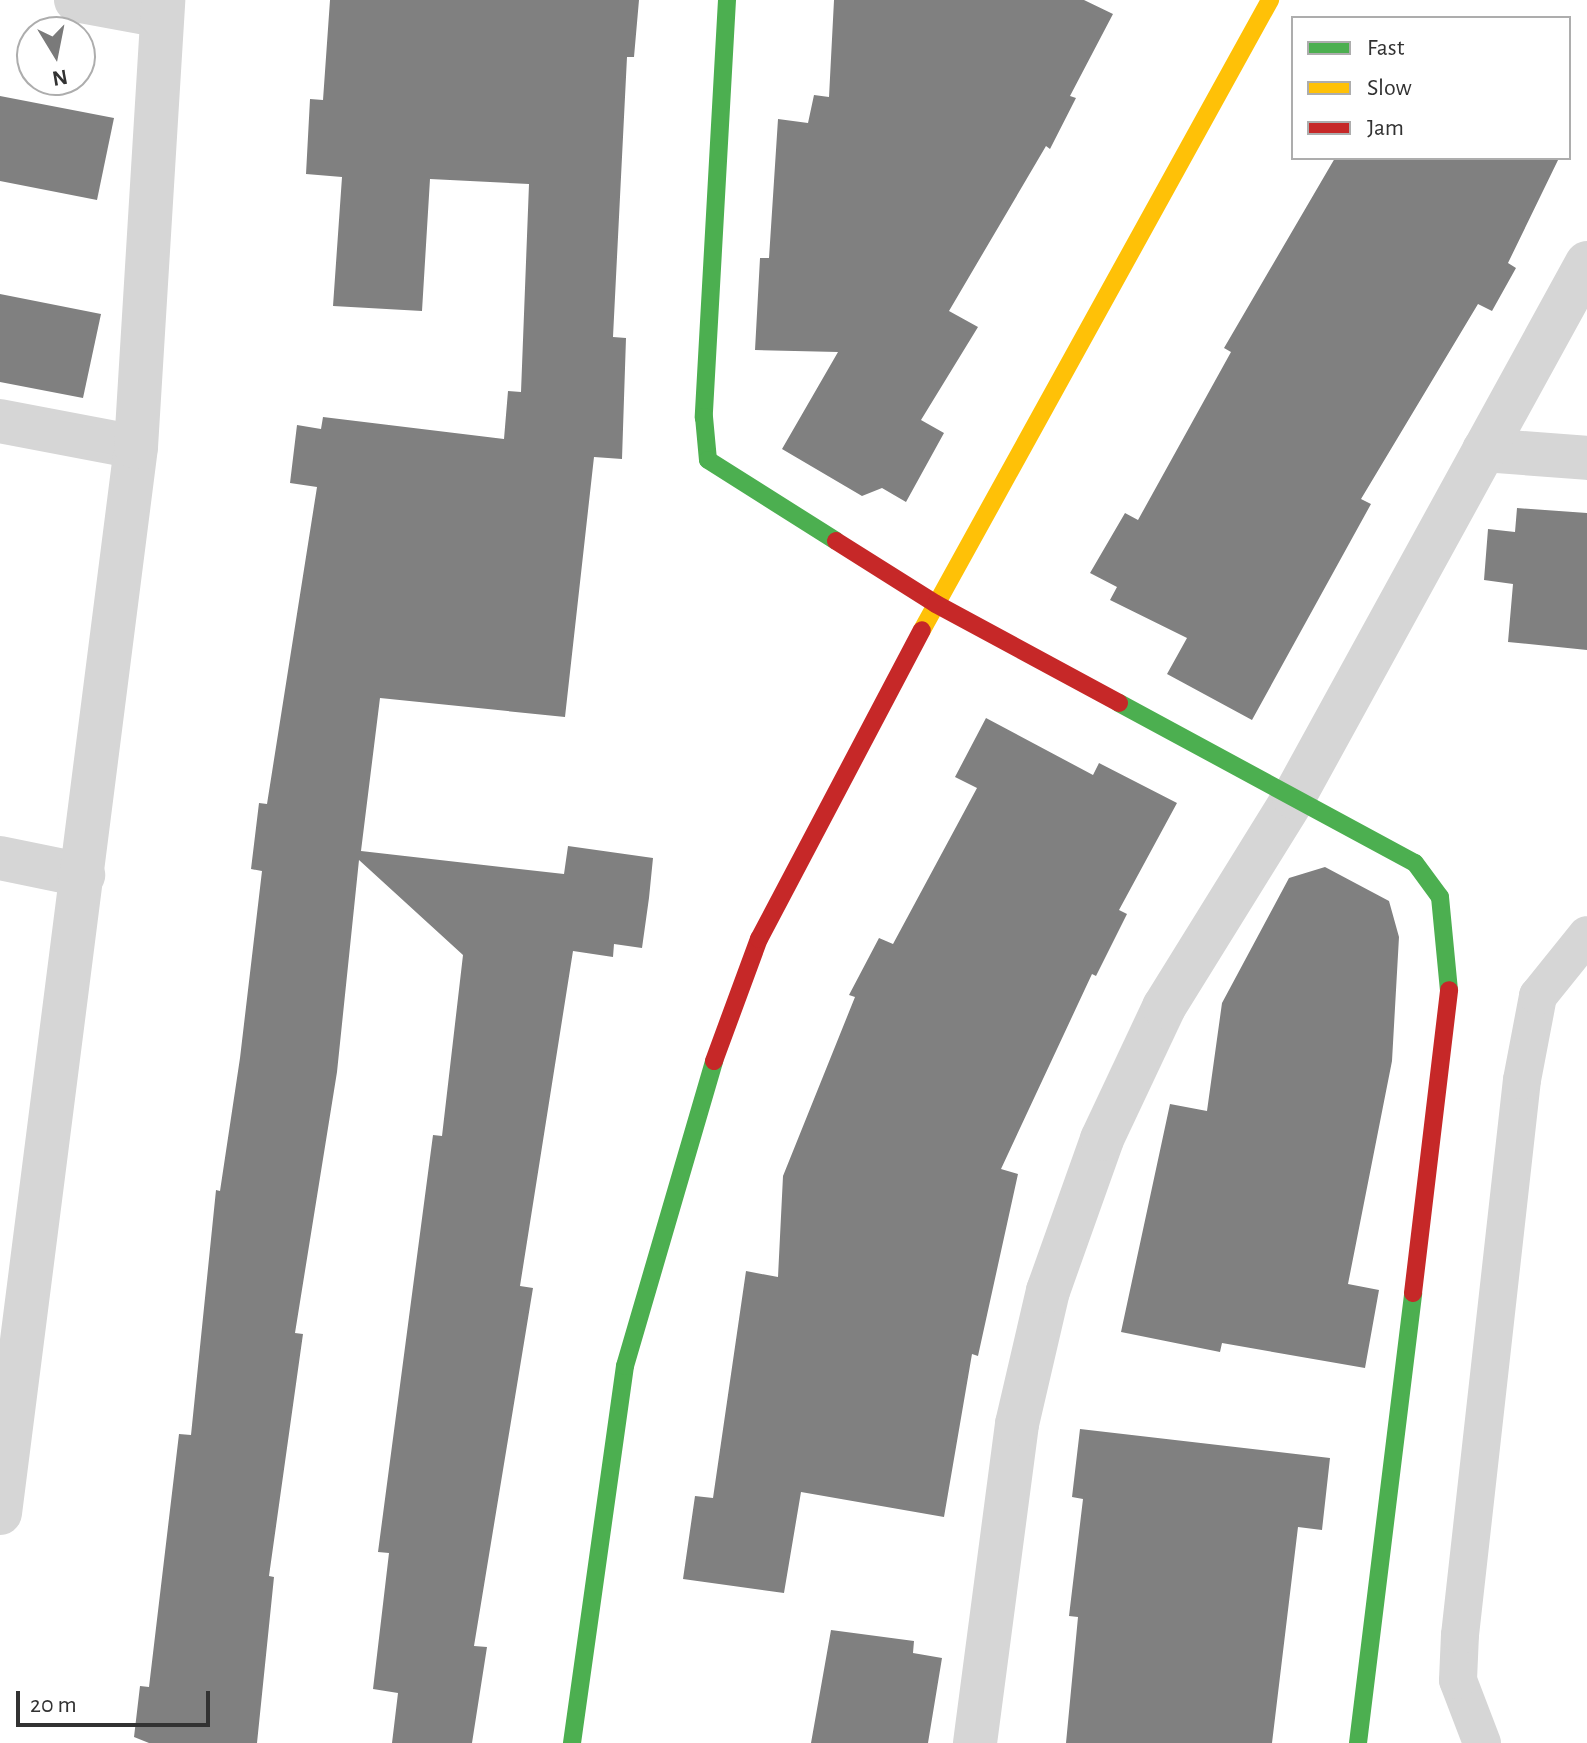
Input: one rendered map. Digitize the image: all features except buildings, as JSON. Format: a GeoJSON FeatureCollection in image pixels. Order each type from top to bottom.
{"type":"FeatureCollection","features":[{"type":"Feature","properties":{"kind":"street"},"geometry":{"type":"LineString","coordinates":[[0,1513],[13,1282],[83,875],[136,447],[163,8],[76,0]]}},
{"type":"Feature","properties":{"kind":"street"},"geometry":{"type":"LineString","coordinates":[[727,0],[704,450],[716,469],[936,604],[1424,870],[1440,897],[1452,981],[1358,1743]]}},
{"type":"Feature","properties":{"kind":"street"},"geometry":{"type":"LineString","coordinates":[[572,1743],[625,1366],[697,1106],[759,939],[936,604],[1270,0]]}},
{"type":"Feature","properties":{"kind":"street"},"geometry":{"type":"LineString","coordinates":[[975,1743],[1017,1424],[1048,1291],[1102,1139],[1164,1007],[1294,797],[1587,263]]}},
{"type":"Feature","properties":{"kind":"street"},"geometry":{"type":"LineString","coordinates":[[0,421],[136,447]]}},
{"type":"Feature","properties":{"kind":"street"},"geometry":{"type":"LineString","coordinates":[[1484,450],[1587,458]]}},
{"type":"Feature","properties":{"kind":"street"},"geometry":{"type":"LineString","coordinates":[[0,858],[83,875]]}},
{"type":"Feature","properties":{"kind":"lane"},"geometry":{"type":"LineString","coordinates":[[1482,1743],[1458,1680],[1460,1635],[1522,1080],[1538,996],[1587,935]]}},
{"type":"Feature","properties":{"kind":"traffic: fast"},"geometry":{"type":"LineString","coordinates":[[727,0],[704,417],[708,460],[836,541]]}},
{"type":"Feature","properties":{"kind":"traffic: fast"},"geometry":{"type":"LineString","coordinates":[[1119,703],[1415,863],[1440,897],[1449,990]]}},
{"type":"Feature","properties":{"kind":"traffic: fast"},"geometry":{"type":"LineString","coordinates":[[572,1743],[625,1366],[714,1061]]}},
{"type":"Feature","properties":{"kind":"traffic: fast"},"geometry":{"type":"LineString","coordinates":[[1358,1743],[1413,1293]]}},
{"type":"Feature","properties":{"kind":"traffic: slow"},"geometry":{"type":"LineString","coordinates":[[922,630],[1270,0]]}},
{"type":"Feature","properties":{"kind":"traffic: jam"},"geometry":{"type":"LineString","coordinates":[[836,541],[936,604],[1119,703]]}},
{"type":"Feature","properties":{"kind":"traffic: jam"},"geometry":{"type":"LineString","coordinates":[[714,1061],[759,939],[922,630]]}},
{"type":"Feature","properties":{"kind":"traffic: jam"},"geometry":{"type":"LineString","coordinates":[[1413,1293],[1449,990]]}}]}
